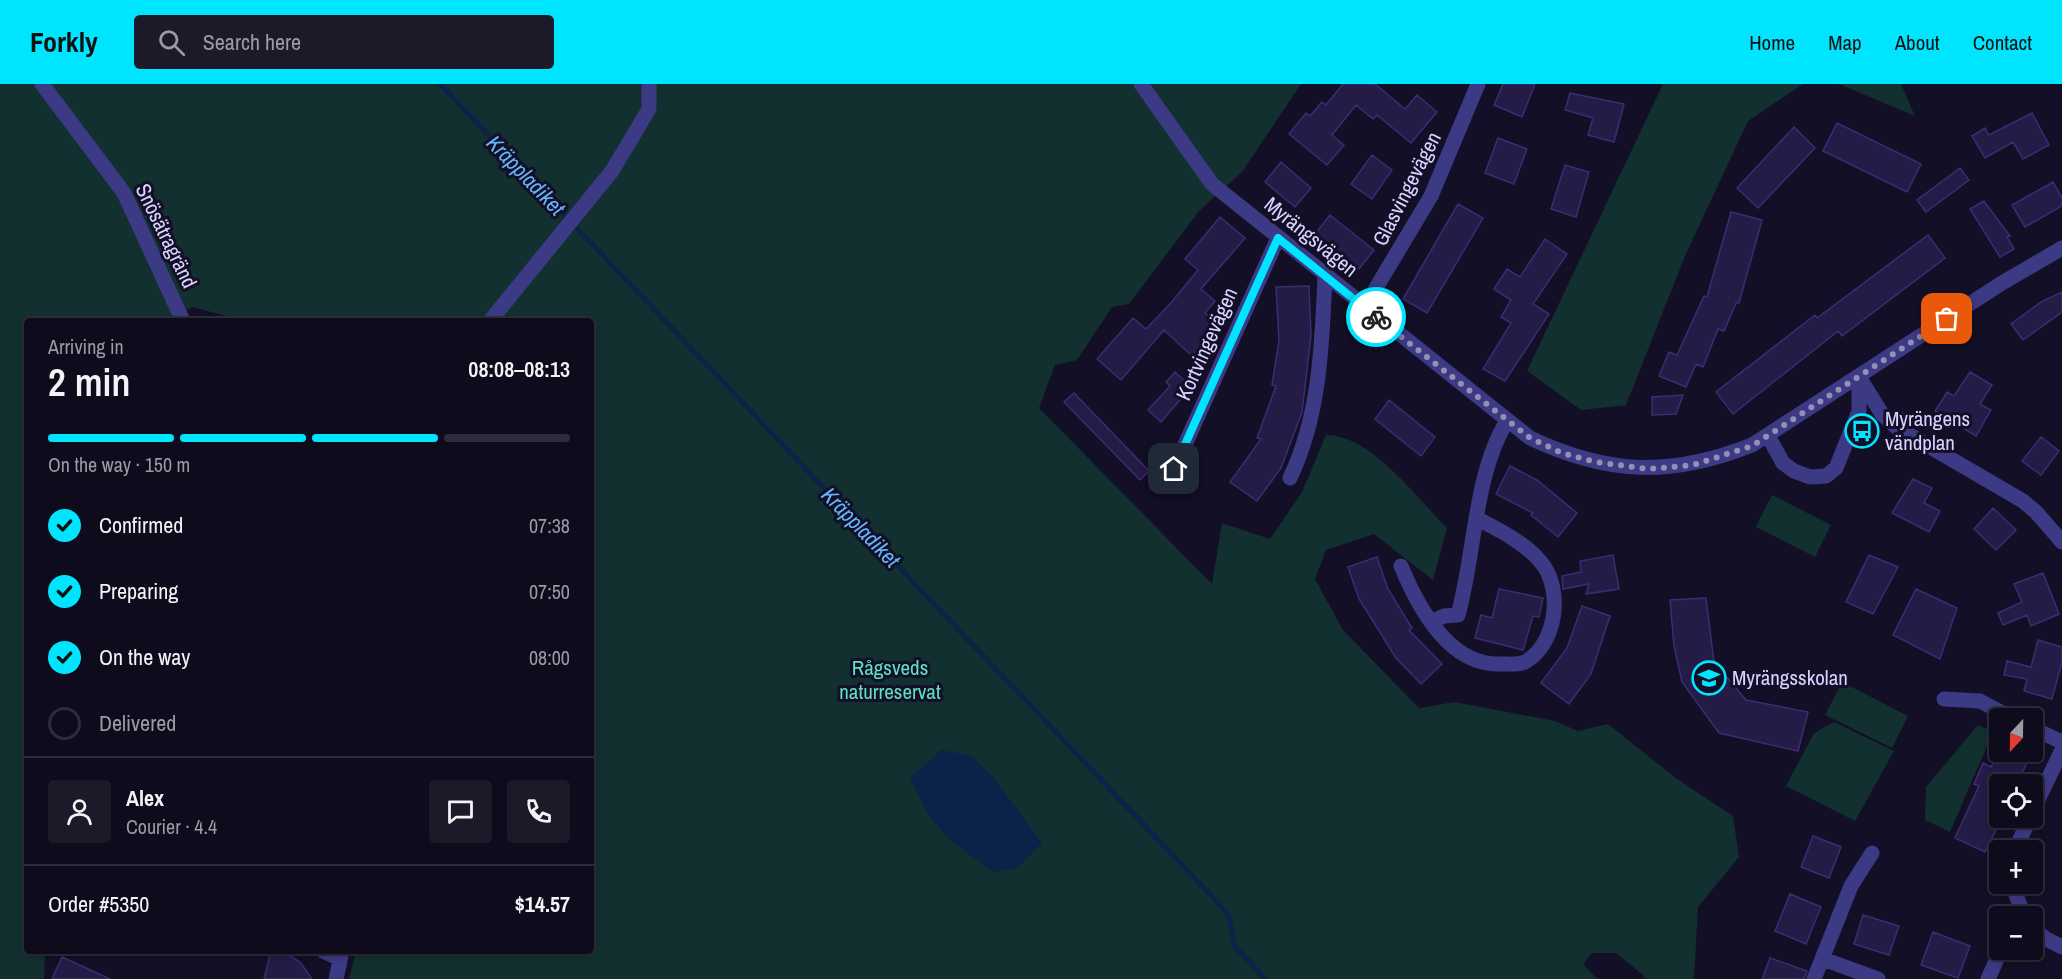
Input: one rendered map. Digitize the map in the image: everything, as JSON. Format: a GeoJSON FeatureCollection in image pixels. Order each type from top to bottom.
{"type":"FeatureCollection","features":[{"type":"Feature","properties":{"kind":"street","name":"Snösätragränd"},"geometry":{"type":"LineString","coordinates":[[42,84],[124,193],[182,318]]}},
{"type":"Feature","properties":{"kind":"street"},"geometry":{"type":"LineString","coordinates":[[492,318],[612,171],[649,109],[649,84]]}},
{"type":"Feature","properties":{"kind":"street","name":"Myrängsvägen"},"geometry":{"type":"LineString","coordinates":[[1141,84],[1212,184],[1364,308],[1530,438],[1562,453],[1596,462],[1649,469],[1693,465],[1712,461],[1752,446],[2002,283],[2062,248]]}},
{"type":"Feature","properties":{"kind":"street","name":"Glasvingevägen"},"geometry":{"type":"LineString","coordinates":[[1364,308],[1431,196],[1478,84]]}},
{"type":"Feature","properties":{"kind":"street","name":"Kortvingevägen"},"geometry":{"type":"LineString","coordinates":[[1174,469],[1278,238]]}},
{"type":"Feature","properties":{"kind":"street"},"geometry":{"type":"LineString","coordinates":[[1290,478],[1304,448],[1321,368],[1325,276]]}},
{"type":"Feature","properties":{"kind":"street"},"geometry":{"type":"LineString","coordinates":[[1768,436],[1783,463],[1794,471],[1810,477],[1826,476],[1836,468],[1859,411],[1859,377]]}},
{"type":"Feature","properties":{"kind":"street"},"geometry":{"type":"LineString","coordinates":[[1859,377],[1882,414],[1896,427],[2023,501],[2062,542]]}},
{"type":"Feature","properties":{"kind":"street"},"geometry":{"type":"LineString","coordinates":[[1431,622],[1444,616],[1458,615],[1465,592],[1476,518],[1499,435],[1507,421]]}},
{"type":"Feature","properties":{"kind":"street"},"geometry":{"type":"LineString","coordinates":[[1401,566],[1415,598],[1451,646],[1494,665],[1523,663],[1536,652],[1547,636],[1554,600],[1551,580],[1541,561],[1501,531],[1476,518]]}},
{"type":"Feature","properties":{"kind":"street"},"geometry":{"type":"LineString","coordinates":[[1944,699],[1980,701],[1993,708]]}},
{"type":"Feature","properties":{"kind":"street"},"geometry":{"type":"LineString","coordinates":[[2043,733],[2062,742]]}},
{"type":"Feature","properties":{"kind":"street"},"geometry":{"type":"LineString","coordinates":[[2043,789],[2062,750]]}},
{"type":"Feature","properties":{"kind":"street"},"geometry":{"type":"LineString","coordinates":[[1814,979],[1851,886],[1872,853]]}},
{"type":"Feature","properties":{"kind":"street"},"geometry":{"type":"LineString","coordinates":[[2043,937],[2062,947]]}},
{"type":"Feature","properties":{"kind":"street"},"geometry":{"type":"LineString","coordinates":[[336,979],[341,955]]}},
{"type":"Feature","properties":{"kind":"street"},"geometry":{"type":"LineString","coordinates":[[1823,959],[1878,979]]}},
{"type":"Feature","properties":{"kind":"street"},"geometry":{"type":"LineString","coordinates":[[1988,979],[1997,960]]}},
{"type":"Feature","properties":{"kind":"green space","name":"Rågsveds naturreservat"},"geometry":{"type":"Polygon","coordinates":[[[0,84],[1301,84],[1242,172],[1199,211],[1129,304],[1112,307],[1077,360],[1055,365],[1039,408],[1212,584],[1222,523],[1270,539],[1302,492],[1326,435],[1343,437],[1359,445],[1392,470],[1447,528],[1433,580],[1374,534],[1326,550],[1315,579],[1343,630],[1419,708],[1454,702],[1555,721],[1578,731],[1608,724],[1677,779],[1733,816],[1739,857],[1698,907],[1694,979],[1644,979],[1643,975],[1616,953],[1592,953],[1583,964],[1597,979],[349,979],[355,954],[594,954],[594,318],[234,318],[192,307],[170,318],[24,318],[24,954],[45,954],[44,979],[0,979],[0,84]]]}},
{"type":"Feature","properties":{"kind":"green space"},"geometry":{"type":"Polygon","coordinates":[[[1663,84],[1803,84],[1748,121],[1685,256],[1626,405],[1581,410],[1527,371],[1663,84]]]}},
{"type":"Feature","properties":{"kind":"green space"},"geometry":{"type":"Polygon","coordinates":[[[1839,84],[1901,84],[1915,116],[1839,84]]]}},
{"type":"Feature","properties":{"kind":"green space"},"geometry":{"type":"Polygon","coordinates":[[[1772,495],[1831,525],[1815,557],[1756,527],[1772,495]]]}},
{"type":"Feature","properties":{"kind":"green space"},"geometry":{"type":"Polygon","coordinates":[[[1842,682],[1908,716],[1892,748],[1825,715],[1842,682]]]}},
{"type":"Feature","properties":{"kind":"green space"},"geometry":{"type":"Polygon","coordinates":[[[1834,722],[1894,751],[1855,821],[1786,786],[1814,733],[1834,722]]]}},
{"type":"Feature","properties":{"kind":"green space"},"geometry":{"type":"Polygon","coordinates":[[[1978,725],[1989,730],[1989,741],[1950,832],[1925,820],[1926,787],[1978,725]]]}},
{"type":"Feature","properties":{"kind":"water"},"geometry":{"type":"Polygon","coordinates":[[[941,750],[972,756],[994,778],[1042,843],[1017,868],[993,872],[951,841],[928,815],[910,778],[941,750]]]}},
{"type":"Feature","properties":{"kind":"building"},"geometry":{"type":"Polygon","coordinates":[[[1343,84],[1375,84],[1405,109],[1417,95],[1437,112],[1411,143],[1377,115],[1373,119],[1356,105],[1332,135],[1344,145],[1327,165],[1289,134],[1306,113],[1310,116],[1322,102],[1326,105],[1343,84]]]}},
{"type":"Feature","properties":{"kind":"building"},"geometry":{"type":"Polygon","coordinates":[[[1503,84],[1535,84],[1522,117],[1494,105],[1503,84]]]}},
{"type":"Feature","properties":{"kind":"building"},"geometry":{"type":"Polygon","coordinates":[[[1570,93],[1624,104],[1614,142],[1588,135],[1593,118],[1565,110],[1570,93]]]}},
{"type":"Feature","properties":{"kind":"building"},"geometry":{"type":"Polygon","coordinates":[[[2032,113],[2049,145],[2023,159],[2013,142],[1985,158],[1972,136],[1985,128],[1989,135],[2032,113]]]}},
{"type":"Feature","properties":{"kind":"building"},"geometry":{"type":"Polygon","coordinates":[[[1837,123],[1921,164],[1907,192],[1823,151],[1837,123]]]}},
{"type":"Feature","properties":{"kind":"building"},"geometry":{"type":"Polygon","coordinates":[[[1794,127],[1815,148],[1758,208],[1737,188],[1794,127]]]}},
{"type":"Feature","properties":{"kind":"building"},"geometry":{"type":"Polygon","coordinates":[[[1498,138],[1527,149],[1514,184],[1485,173],[1498,138]]]}},
{"type":"Feature","properties":{"kind":"building"},"geometry":{"type":"Polygon","coordinates":[[[1372,155],[1392,170],[1372,199],[1351,184],[1372,155]]]}},
{"type":"Feature","properties":{"kind":"building"},"geometry":{"type":"Polygon","coordinates":[[[1281,162],[1311,188],[1295,207],[1265,182],[1281,162]]]}},
{"type":"Feature","properties":{"kind":"building"},"geometry":{"type":"Polygon","coordinates":[[[1565,165],[1589,172],[1576,217],[1551,209],[1565,165]]]}},
{"type":"Feature","properties":{"kind":"building"},"geometry":{"type":"Polygon","coordinates":[[[1960,168],[1969,180],[1926,212],[1917,200],[1960,168]]]}},
{"type":"Feature","properties":{"kind":"building"},"geometry":{"type":"Polygon","coordinates":[[[2053,182],[2062,198],[2062,206],[2025,227],[2012,205],[2053,182]]]}},
{"type":"Feature","properties":{"kind":"building"},"geometry":{"type":"Polygon","coordinates":[[[1984,201],[2010,236],[2007,237],[2014,249],[2000,257],[1970,209],[1984,201]]]}},
{"type":"Feature","properties":{"kind":"building"},"geometry":{"type":"Polygon","coordinates":[[[1458,204],[1483,218],[1427,313],[1403,299],[1458,204]]]}},
{"type":"Feature","properties":{"kind":"building"},"geometry":{"type":"Polygon","coordinates":[[[1731,212],[1762,220],[1739,303],[1736,303],[1724,331],[1718,329],[1703,367],[1696,364],[1686,387],[1659,376],[1669,352],[1677,355],[1704,296],[1707,297],[1731,212]]]}},
{"type":"Feature","properties":{"kind":"building"},"geometry":{"type":"Polygon","coordinates":[[[1330,215],[1374,250],[1359,269],[1315,234],[1330,215]]]}},
{"type":"Feature","properties":{"kind":"building"},"geometry":{"type":"Polygon","coordinates":[[[1220,217],[1245,238],[1201,289],[1215,301],[1205,313],[1220,325],[1193,357],[1164,330],[1121,380],[1097,359],[1133,318],[1146,329],[1170,304],[1198,270],[1185,259],[1220,217]]]}},
{"type":"Feature","properties":{"kind":"building"},"geometry":{"type":"Polygon","coordinates":[[[1928,235],[1945,258],[1842,336],[1838,331],[1733,414],[1716,392],[1815,315],[1817,318],[1928,235]]]}},
{"type":"Feature","properties":{"kind":"building"},"geometry":{"type":"Polygon","coordinates":[[[1545,239],[1567,254],[1533,304],[1549,314],[1505,381],[1483,369],[1511,323],[1501,317],[1511,300],[1494,289],[1507,269],[1520,277],[1545,239]]]}},
{"type":"Feature","properties":{"kind":"building"},"geometry":{"type":"Polygon","coordinates":[[[1309,286],[1311,335],[1302,412],[1281,468],[1257,501],[1230,482],[1261,439],[1257,438],[1276,386],[1272,385],[1279,340],[1276,287],[1309,286]]]}},
{"type":"Feature","properties":{"kind":"building"},"geometry":{"type":"Polygon","coordinates":[[[2062,292],[2062,312],[2023,340],[2011,324],[2041,302],[2062,292]]]}},
{"type":"Feature","properties":{"kind":"building"},"geometry":{"type":"Polygon","coordinates":[[[1175,372],[1191,387],[1161,422],[1148,410],[1170,386],[1166,382],[1175,372]]]}},
{"type":"Feature","properties":{"kind":"building"},"geometry":{"type":"Polygon","coordinates":[[[1970,372],[1992,385],[1980,404],[1991,410],[1976,436],[1935,411],[1947,392],[1954,396],[1970,372]]]}},
{"type":"Feature","properties":{"kind":"building"},"geometry":{"type":"Polygon","coordinates":[[[1074,393],[1149,471],[1140,480],[1064,402],[1074,393]]]}},
{"type":"Feature","properties":{"kind":"building"},"geometry":{"type":"Polygon","coordinates":[[[1683,395],[1676,414],[1652,415],[1652,397],[1683,395]]]}},
{"type":"Feature","properties":{"kind":"building"},"geometry":{"type":"Polygon","coordinates":[[[1389,400],[1435,437],[1421,456],[1375,419],[1389,400]]]}},
{"type":"Feature","properties":{"kind":"building"},"geometry":{"type":"Polygon","coordinates":[[[2041,437],[2059,451],[2041,475],[2022,461],[2041,437]]]}},
{"type":"Feature","properties":{"kind":"building"},"geometry":{"type":"Polygon","coordinates":[[[1510,466],[1537,480],[1577,513],[1558,537],[1531,515],[1533,513],[1496,494],[1510,466]]]}},
{"type":"Feature","properties":{"kind":"building"},"geometry":{"type":"Polygon","coordinates":[[[1913,479],[1932,488],[1924,503],[1940,511],[1929,532],[1892,513],[1913,479]]]}},
{"type":"Feature","properties":{"kind":"building"},"geometry":{"type":"Polygon","coordinates":[[[1993,508],[2016,530],[1996,550],[1974,529],[1993,508]]]}},
{"type":"Feature","properties":{"kind":"building"},"geometry":{"type":"Polygon","coordinates":[[[1613,555],[1619,589],[1586,594],[1589,584],[1563,589],[1562,576],[1581,572],[1580,561],[1613,555]]]}},
{"type":"Feature","properties":{"kind":"building"},"geometry":{"type":"Polygon","coordinates":[[[1869,555],[1898,567],[1873,614],[1846,602],[1869,555]]]}},
{"type":"Feature","properties":{"kind":"building"},"geometry":{"type":"Polygon","coordinates":[[[1377,557],[1388,589],[1412,628],[1409,630],[1442,664],[1421,684],[1396,658],[1359,599],[1348,567],[1377,557]]]}},
{"type":"Feature","properties":{"kind":"building"},"geometry":{"type":"Polygon","coordinates":[[[2043,573],[2059,614],[2031,626],[2027,615],[2003,625],[1998,613],[2022,602],[2014,584],[2043,573]]]}},
{"type":"Feature","properties":{"kind":"building"},"geometry":{"type":"Polygon","coordinates":[[[1499,589],[1543,598],[1539,617],[1533,616],[1523,650],[1475,638],[1481,615],[1492,618],[1499,589]]]}},
{"type":"Feature","properties":{"kind":"building"},"geometry":{"type":"Polygon","coordinates":[[[1916,589],[1957,608],[1940,659],[1893,635],[1916,589]]]}},
{"type":"Feature","properties":{"kind":"building","name":"Myrängsskolan"},"geometry":{"type":"Polygon","coordinates":[[[1706,598],[1714,662],[1746,700],[1808,712],[1798,751],[1719,733],[1682,682],[1674,646],[1670,600],[1706,598]]]}},
{"type":"Feature","properties":{"kind":"building"},"geometry":{"type":"Polygon","coordinates":[[[1582,606],[1610,616],[1591,674],[1569,704],[1541,683],[1567,648],[1582,606]]]}},
{"type":"Feature","properties":{"kind":"building"},"geometry":{"type":"Polygon","coordinates":[[[2038,640],[2062,647],[2062,662],[2052,699],[2024,691],[2027,679],[2004,675],[2007,661],[2031,667],[2038,640]]]}},
{"type":"Feature","properties":{"kind":"building"},"geometry":{"type":"Polygon","coordinates":[[[1994,762],[2027,762],[2022,774],[1989,774],[1989,828],[1997,828],[1985,852],[1955,838],[1979,786],[1974,784],[1983,763],[1991,767],[1994,762]]]}},
{"type":"Feature","properties":{"kind":"building"},"geometry":{"type":"Polygon","coordinates":[[[1813,836],[1841,847],[1829,878],[1801,867],[1813,836]]]}},
{"type":"Feature","properties":{"kind":"building"},"geometry":{"type":"Polygon","coordinates":[[[1790,894],[1821,907],[1806,944],[1775,931],[1790,894]]]}},
{"type":"Feature","properties":{"kind":"building"},"geometry":{"type":"Polygon","coordinates":[[[1863,915],[1899,926],[1889,955],[1854,944],[1863,915]]]}},
{"type":"Feature","properties":{"kind":"building"},"geometry":{"type":"Polygon","coordinates":[[[1933,932],[1970,946],[1958,978],[1921,965],[1933,932]]]}},
{"type":"Feature","properties":{"kind":"building"},"geometry":{"type":"Polygon","coordinates":[[[270,954],[287,954],[300,962],[312,979],[264,979],[270,954]]]}},
{"type":"Feature","properties":{"kind":"building"},"geometry":{"type":"Polygon","coordinates":[[[62,957],[110,979],[52,979],[62,957]]]}},
{"type":"Feature","properties":{"kind":"building"},"geometry":{"type":"Polygon","coordinates":[[[1770,958],[1807,971],[1804,979],[1762,979],[1770,958]]]}},
{"type":"Feature","properties":{"kind":"waterway","name":"Kräppladiket"},"geometry":{"type":"LineString","coordinates":[[440,84],[1223,908],[1229,917],[1234,945],[1265,979]]}},
{"type":"Feature","properties":{"kind":"way so far"},"geometry":{"type":"LineString","coordinates":[[1376,317],[1530,438],[1562,453],[1596,462],[1649,469],[1664,469],[1712,461],[1752,446],[1947,319]]}},
{"type":"Feature","properties":{"kind":"place","name":"Myrängens vändplan"},"geometry":{"type":"Point","coordinates":[1862,431]}},
{"type":"Feature","properties":{"kind":"place","name":"Myrängsskolan"},"geometry":{"type":"Point","coordinates":[1709,678]}},
{"type":"Feature","properties":{"kind":"route"},"geometry":{"type":"LineString","coordinates":[[1174,469],[1278,238],[1376,317]]}}]}
